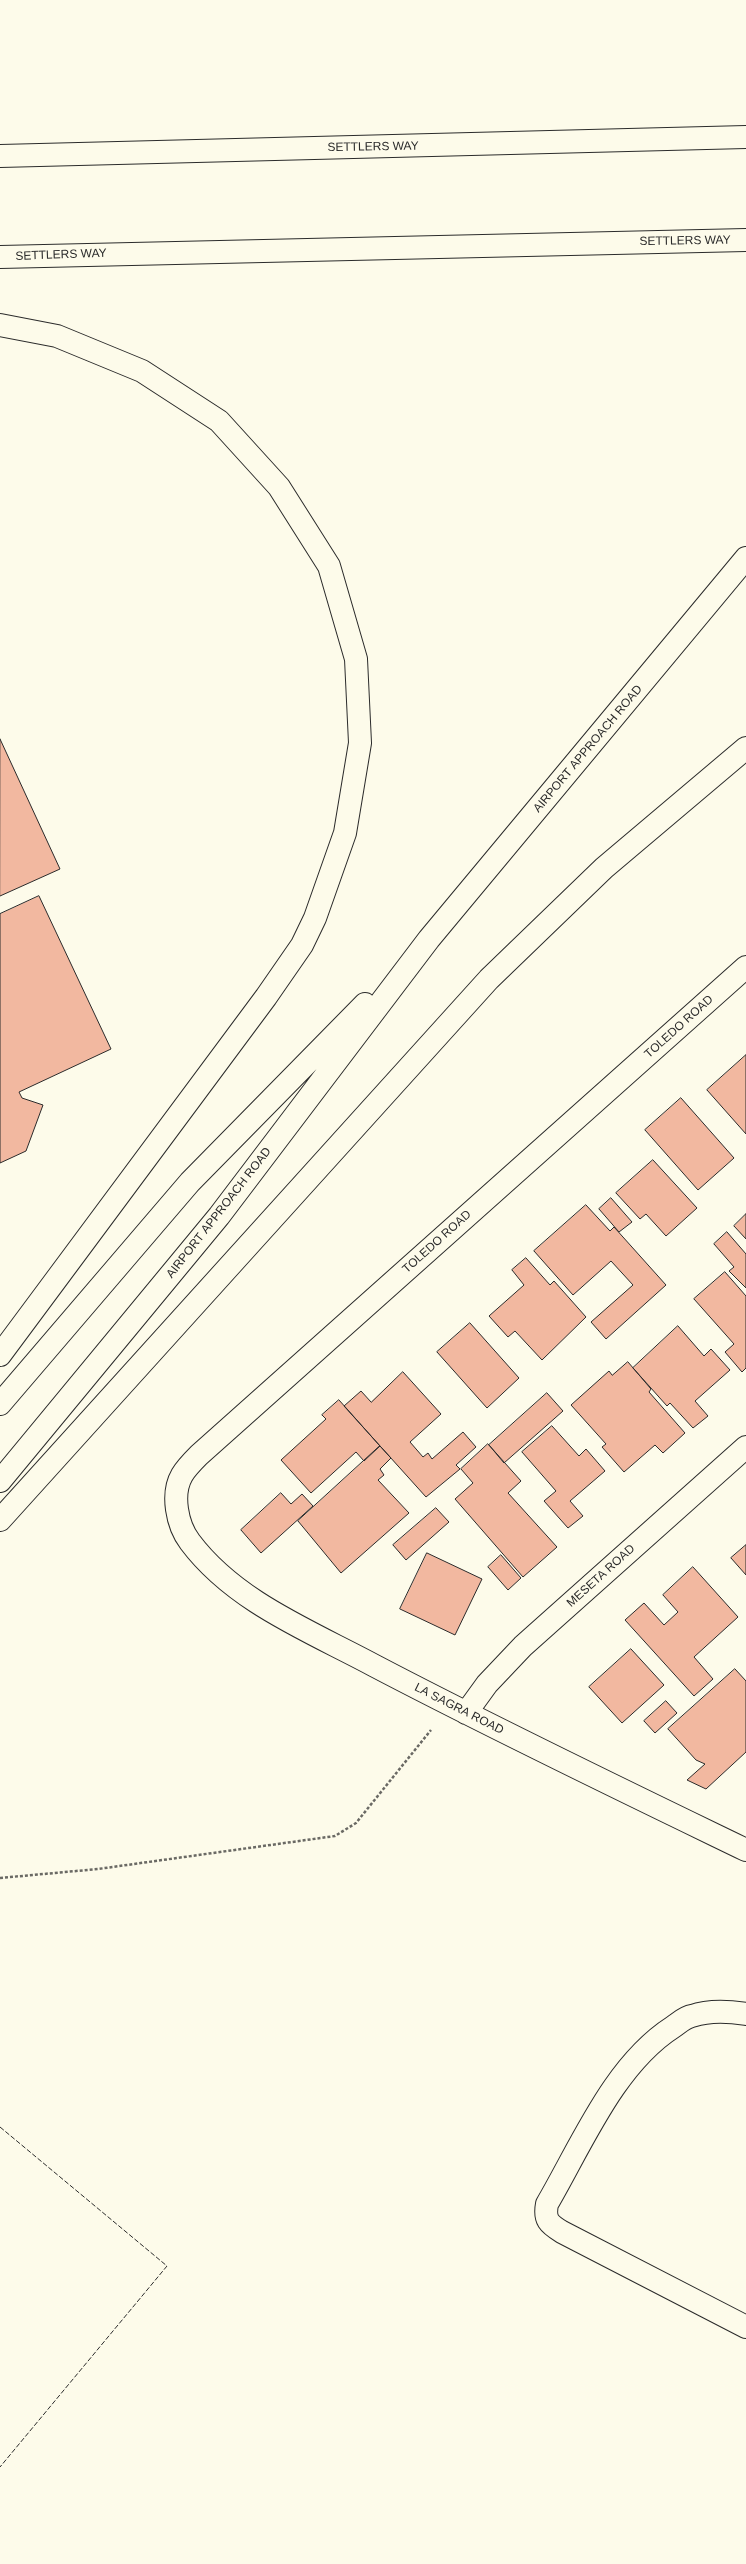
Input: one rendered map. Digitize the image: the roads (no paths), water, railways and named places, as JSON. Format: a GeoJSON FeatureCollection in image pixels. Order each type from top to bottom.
{"type":"FeatureCollection","features":[{"type":"Feature","properties":{"kind":"main road","name":"SETTLERS WAY"},"geometry":{"type":"LineString","coordinates":[[0,156],[746,137]]}},
{"type":"Feature","properties":{"kind":"main road","name":"SETTLERS WAY"},"geometry":{"type":"LineString","coordinates":[[0,256],[746,240]]}},
{"type":"Feature","properties":{"kind":"main road"},"geometry":{"type":"LineString","coordinates":[[0,325],[57,336],[142,371],[219,421],[279,487],[329,566],[356,659],[360,742],[345,833],[315,918],[302,945],[266,997],[0,1355]]}},
{"type":"Feature","properties":{"kind":"main road","name":"AIRPORT APPROACH ROAD"},"geometry":{"type":"LineString","coordinates":[[0,1481],[218,1216],[429,940],[746,558]]}},
{"type":"Feature","properties":{"kind":"main road"},"geometry":{"type":"LineString","coordinates":[[0,1520],[489,979],[604,868],[746,748]]}},
{"type":"Feature","properties":{"kind":"main road","name":"AIRPORT APPROACH ROAD"},"geometry":{"type":"LineString","coordinates":[[0,1404],[190,1182],[429,940]]}},
{"type":"Feature","properties":{"kind":"main road","name":"TOLEDO ROAD"},"geometry":{"type":"LineString","coordinates":[[189,1541],[177,1511],[177,1494],[182,1476],[199,1455],[746,967]]}},
{"type":"Feature","properties":{"kind":"main road","name":"MESETA ROAD"},"geometry":{"type":"LineString","coordinates":[[457,1709],[487,1684],[523,1646],[746,1447]]}},
{"type":"Feature","properties":{"kind":"main road","name":"LA SAGRA ROAD"},"geometry":{"type":"LineString","coordinates":[[189,1541],[220,1576],[248,1597],[457,1709],[746,1850]]}},
{"type":"Feature","properties":{"kind":"main road"},"geometry":{"type":"LineString","coordinates":[[746,2014],[725,2011],[691,2016],[657,2037],[630,2065],[613,2089],[548,2204],[545,2215],[548,2223],[562,2232],[746,2327]]}}]}
